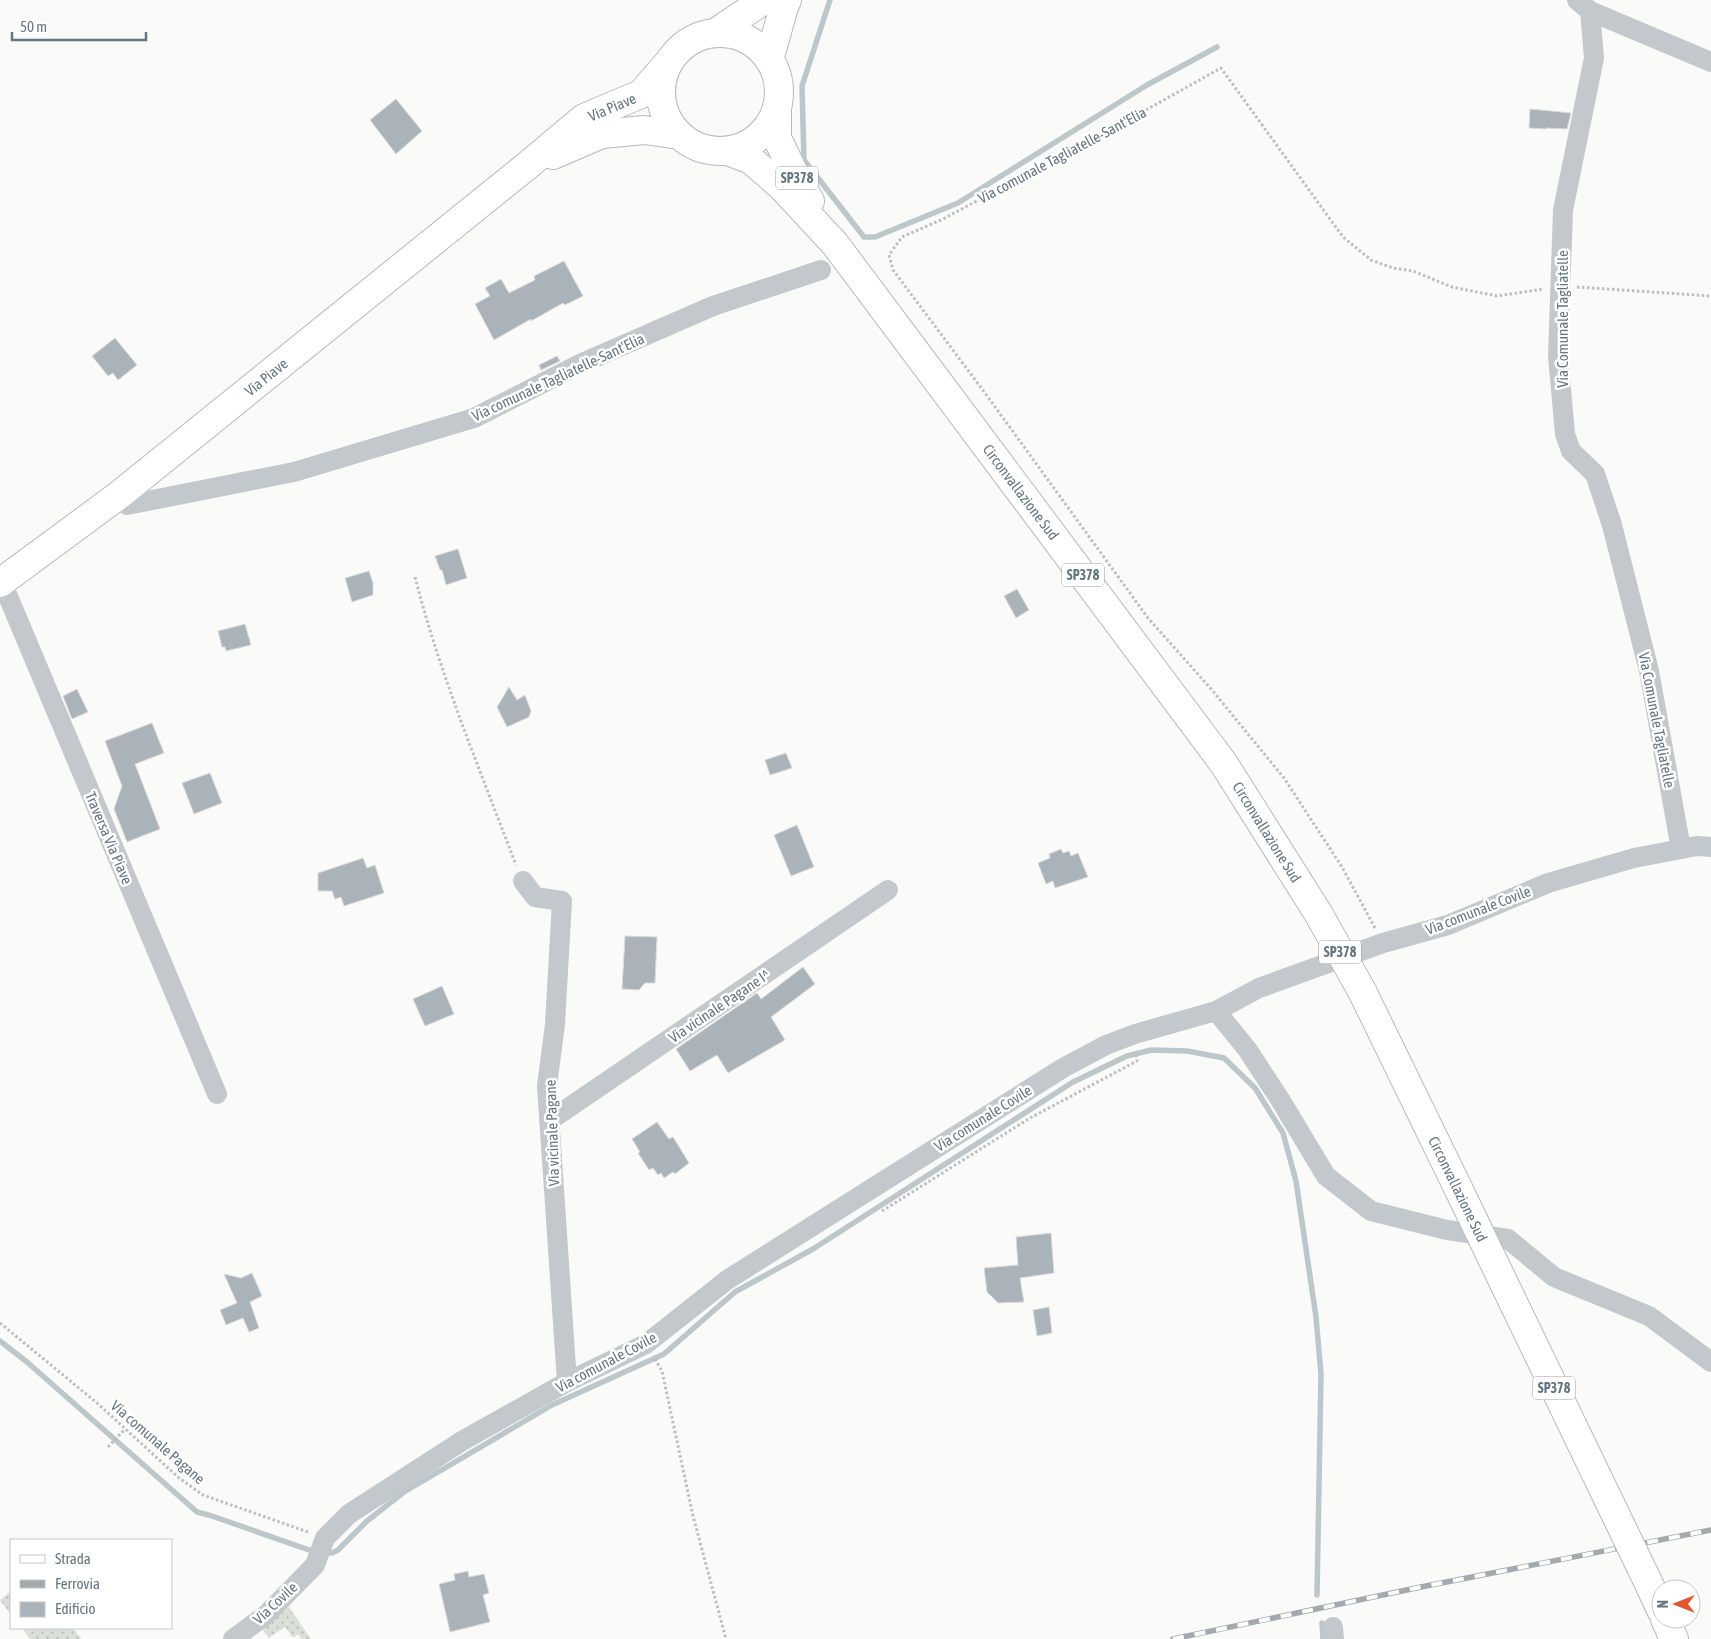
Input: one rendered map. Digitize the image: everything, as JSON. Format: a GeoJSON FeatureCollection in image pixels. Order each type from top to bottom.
{"type":"FeatureCollection","features":[{"type":"Feature","properties":{"kind":"main road"},"geometry":{"type":"LineString","coordinates":[[715,33],[764,0]]}},
{"type":"Feature","properties":{"kind":"main road"},"geometry":{"type":"LineString","coordinates":[[769,60],[784,7],[788,0]]}},
{"type":"Feature","properties":{"kind":"main road","name":"Circonvallazione Sud"},"geometry":{"type":"LineString","coordinates":[[715,33],[731,34],[746,39],[759,48],[769,60],[776,75],[777,107],[770,123],[759,136],[745,146],[728,151],[710,151],[693,146],[678,135],[667,120],[661,101],[661,82],[668,63],[678,50],[693,40],[715,33]]}},
{"type":"Feature","properties":{"kind":"main road","name":"Via Piave"},"geometry":{"type":"LineString","coordinates":[[1,583],[119,495],[584,118],[641,94],[668,63]]}},
{"type":"Feature","properties":{"kind":"main road","name":"SP378"},"geometry":{"type":"LineString","coordinates":[[777,107],[777,138],[793,171],[835,244]]}},
{"type":"Feature","properties":{"kind":"main road","name":"Via Piave"},"geometry":{"type":"LineString","coordinates":[[528,165],[602,134],[644,130],[678,135]]}},
{"type":"Feature","properties":{"kind":"main road","name":"Circonvallazione Sud"},"geometry":{"type":"LineString","coordinates":[[728,151],[751,160],[781,186],[835,244],[1224,764],[1318,913],[1362,991],[1651,1588]]}},
{"type":"Feature","properties":{"kind":"street"},"geometry":{"type":"LineString","coordinates":[[1583,6],[1711,62]]}},
{"type":"Feature","properties":{"kind":"street","name":"Via Comunale Tagliatelle"},"geometry":{"type":"LineString","coordinates":[[1583,6],[1594,58],[1563,210],[1558,356],[1565,434],[1571,451],[1595,474],[1612,525],[1649,671],[1681,849]]}},
{"type":"Feature","properties":{"kind":"street","name":"Via comunale Tagliatelle-Sant'Elia"},"geometry":{"type":"LineString","coordinates":[[119,495],[127,505],[294,472],[474,418],[580,364],[713,306],[822,270]]}},
{"type":"Feature","properties":{"kind":"street","name":"Traversa Via Piave"},"geometry":{"type":"LineString","coordinates":[[1,583],[216,1094]]}},
{"type":"Feature","properties":{"kind":"street","name":"Via comunale Covile"},"geometry":{"type":"LineString","coordinates":[[325,1538],[349,1514],[462,1441],[567,1382],[646,1344],[728,1280],[1063,1068],[1106,1044],[1216,1011],[1259,988],[1383,943],[1448,925],[1548,883],[1634,858],[1697,846],[1711,847]]}},
{"type":"Feature","properties":{"kind":"street","name":"Via vicinale Pagane"},"geometry":{"type":"LineString","coordinates":[[523,882],[535,897],[562,901],[555,1024],[548,1086],[567,1382]]}},
{"type":"Feature","properties":{"kind":"street","name":"Via vicinale Pagane I^"},"geometry":{"type":"LineString","coordinates":[[549,1121],[888,890]]}},
{"type":"Feature","properties":{"kind":"street"},"geometry":{"type":"LineString","coordinates":[[1216,1011],[1247,1049],[1326,1176],[1371,1211],[1446,1230],[1508,1239],[1554,1277],[1649,1316],[1711,1362]]}},
{"type":"Feature","properties":{"kind":"street","name":"Via Covile"},"geometry":{"type":"LineString","coordinates":[[233,1639],[267,1614],[315,1564],[325,1538]]}},
{"type":"Feature","properties":{"kind":"path","name":"Via comunale Tagliatelle-Sant'Elia"},"geometry":{"type":"LineString","coordinates":[[1383,943],[1342,867],[1284,778],[1212,690],[1148,618],[985,393],[893,270],[889,255],[902,237],[943,219],[1112,129],[1221,68],[1343,236],[1371,260],[1393,268],[1413,271],[1452,287],[1497,296],[1560,286]]}},
{"type":"Feature","properties":{"kind":"path"},"geometry":{"type":"LineString","coordinates":[[1560,286],[1711,296]]}},
{"type":"Feature","properties":{"kind":"path"},"geometry":{"type":"LineString","coordinates":[[415,576],[424,614],[453,698],[523,882]]}},
{"type":"Feature","properties":{"kind":"path"},"geometry":{"type":"LineString","coordinates":[[882,1211],[1030,1118],[1137,1061]]}},
{"type":"Feature","properties":{"kind":"path","name":"Via comunale Pagane"},"geometry":{"type":"LineString","coordinates":[[0,1323],[97,1403],[179,1478],[203,1495],[325,1538]]}},
{"type":"Feature","properties":{"kind":"path"},"geometry":{"type":"LineString","coordinates":[[662,1371],[693,1516],[726,1639]]}},
{"type":"Feature","properties":{"kind":"path"},"geometry":{"type":"LineString","coordinates":[[108,1447],[126,1429]]}},
{"type":"Feature","properties":{"kind":"shaded area"},"geometry":{"type":"Polygon","coordinates":[[[10,1592],[10,1614],[0,1600],[10,1592]]]}},
{"type":"Feature","properties":{"kind":"shaded area"},"geometry":{"type":"Polygon","coordinates":[[[289,1607],[311,1639],[301,1639],[298,1634],[293,1638],[285,1627],[269,1638],[262,1629],[289,1607]]]}},
{"type":"Feature","properties":{"kind":"shaded area"},"geometry":{"type":"Polygon","coordinates":[[[23,1629],[74,1629],[81,1639],[30,1639],[23,1629]]]}},
{"type":"Feature","properties":{"kind":"building"},"geometry":{"type":"Polygon","coordinates":[[[396,99],[422,131],[396,154],[370,120],[396,99]]]}},
{"type":"Feature","properties":{"kind":"building"},"geometry":{"type":"Polygon","coordinates":[[[1530,109],[1571,113],[1567,129],[1529,128],[1530,109]]]}},
{"type":"Feature","properties":{"kind":"building"},"geometry":{"type":"Polygon","coordinates":[[[564,261],[583,296],[565,305],[563,303],[494,340],[475,304],[490,296],[485,288],[501,279],[509,293],[535,280],[534,276],[564,261]]]}},
{"type":"Feature","properties":{"kind":"building"},"geometry":{"type":"Polygon","coordinates":[[[115,338],[137,365],[118,380],[113,373],[108,376],[92,356],[115,338]]]}},
{"type":"Feature","properties":{"kind":"building"},"geometry":{"type":"Polygon","coordinates":[[[557,356],[560,361],[541,370],[539,365],[557,356]]]}},
{"type":"Feature","properties":{"kind":"building"},"geometry":{"type":"Polygon","coordinates":[[[458,549],[467,578],[446,585],[442,570],[440,570],[435,556],[458,549]]]}},
{"type":"Feature","properties":{"kind":"building"},"geometry":{"type":"Polygon","coordinates":[[[369,571],[373,583],[373,595],[352,602],[345,578],[369,571]]]}},
{"type":"Feature","properties":{"kind":"building"},"geometry":{"type":"Polygon","coordinates":[[[1017,589],[1029,610],[1016,618],[1004,596],[1017,589]]]}},
{"type":"Feature","properties":{"kind":"building"},"geometry":{"type":"Polygon","coordinates":[[[245,624],[251,645],[226,651],[225,647],[222,647],[218,631],[245,624]]]}},
{"type":"Feature","properties":{"kind":"building"},"geometry":{"type":"Polygon","coordinates":[[[509,687],[517,700],[525,695],[531,711],[529,717],[507,727],[497,707],[509,687]]]}},
{"type":"Feature","properties":{"kind":"building"},"geometry":{"type":"Polygon","coordinates":[[[77,689],[88,712],[72,719],[63,696],[77,689]]]}},
{"type":"Feature","properties":{"kind":"building"},"geometry":{"type":"Polygon","coordinates":[[[152,723],[164,753],[135,764],[160,829],[127,842],[114,809],[122,786],[105,741],[152,723]]]}},
{"type":"Feature","properties":{"kind":"building"},"geometry":{"type":"Polygon","coordinates":[[[786,753],[792,768],[770,775],[765,760],[786,753]]]}},
{"type":"Feature","properties":{"kind":"building"},"geometry":{"type":"Polygon","coordinates":[[[210,773],[222,803],[194,814],[182,783],[210,773]]]}},
{"type":"Feature","properties":{"kind":"building"},"geometry":{"type":"Polygon","coordinates":[[[797,825],[814,867],[791,876],[774,835],[797,825]]]}},
{"type":"Feature","properties":{"kind":"building"},"geometry":{"type":"Polygon","coordinates":[[[1061,849],[1063,853],[1069,851],[1071,856],[1078,853],[1088,877],[1055,888],[1053,881],[1046,884],[1038,863],[1050,858],[1049,854],[1061,849]]]}},
{"type":"Feature","properties":{"kind":"building"},"geometry":{"type":"Polygon","coordinates":[[[363,858],[367,868],[375,865],[384,893],[344,906],[341,897],[335,899],[332,891],[318,891],[318,873],[363,858]]]}},
{"type":"Feature","properties":{"kind":"building"},"geometry":{"type":"Polygon","coordinates":[[[625,936],[657,937],[655,983],[645,983],[639,990],[622,989],[625,936]]]}},
{"type":"Feature","properties":{"kind":"building"},"geometry":{"type":"Polygon","coordinates":[[[803,967],[815,984],[771,1017],[785,1040],[728,1073],[717,1055],[690,1071],[676,1049],[757,993],[761,999],[803,967]]]}},
{"type":"Feature","properties":{"kind":"building"},"geometry":{"type":"Polygon","coordinates":[[[442,986],[454,1014],[425,1026],[413,999],[442,986]]]}},
{"type":"Feature","properties":{"kind":"building"},"geometry":{"type":"Polygon","coordinates":[[[657,1122],[669,1139],[673,1137],[689,1163],[675,1174],[673,1172],[664,1178],[661,1173],[658,1175],[653,1168],[649,1170],[632,1139],[657,1122]]]}},
{"type":"Feature","properties":{"kind":"building"},"geometry":{"type":"Polygon","coordinates":[[[1051,1233],[1054,1273],[1020,1278],[1024,1302],[998,1303],[987,1292],[984,1268],[1018,1265],[1016,1237],[1051,1233]]]}},
{"type":"Feature","properties":{"kind":"building"},"geometry":{"type":"Polygon","coordinates":[[[252,1273],[262,1296],[250,1302],[259,1328],[249,1332],[243,1318],[226,1325],[220,1310],[237,1303],[224,1274],[241,1278],[252,1273]]]}},
{"type":"Feature","properties":{"kind":"building"},"geometry":{"type":"Polygon","coordinates":[[[1049,1307],[1052,1333],[1037,1336],[1033,1310],[1049,1307]]]}},
{"type":"Feature","properties":{"kind":"building"},"geometry":{"type":"Polygon","coordinates":[[[468,1571],[469,1577],[484,1574],[489,1593],[483,1595],[490,1622],[450,1632],[439,1584],[455,1580],[454,1574],[468,1571]]]}},
{"type":"Feature","properties":{"kind":"waterway"},"geometry":{"type":"LineString","coordinates":[[830,0],[802,86],[804,160],[864,237],[875,237],[958,203],[1147,85],[1217,47]]}},
{"type":"Feature","properties":{"kind":"waterway"},"geometry":{"type":"LineString","coordinates":[[0,1341],[27,1362],[197,1512],[309,1550],[332,1553],[338,1550],[367,1521],[404,1492],[552,1405],[664,1354],[735,1292],[813,1249],[1073,1082],[1127,1056],[1151,1050],[1187,1051],[1224,1058],[1255,1088],[1283,1133],[1296,1181],[1316,1317],[1321,1374],[1317,1595]]}},
{"type":"Feature","properties":{"kind":"waterway"},"geometry":{"type":"LineString","coordinates":[[1322,1623],[1323,1639]]}},
{"type":"Feature","properties":{"kind":"railway"},"geometry":{"type":"LineString","coordinates":[[1173,1639],[1421,1587],[1711,1530]]}}]}
